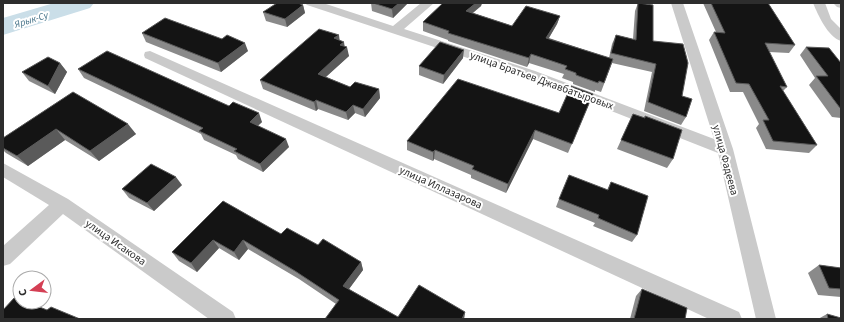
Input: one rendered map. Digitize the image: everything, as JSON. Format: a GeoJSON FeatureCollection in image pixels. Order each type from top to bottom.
{"type":"FeatureCollection","features":[{"type":"Feature","properties":{"kind":"street","name":"улица Братьев Джавбатыровых"},"geometry":{"type":"LineString","coordinates":[[311,3],[530,74],[725,150]]}},
{"type":"Feature","properties":{"kind":"street"},"geometry":{"type":"LineString","coordinates":[[395,30],[428,3]]}},
{"type":"Feature","properties":{"kind":"street","name":"улица Фадеева"},"geometry":{"type":"LineString","coordinates":[[677,3],[725,150],[766,319]]}},
{"type":"Feature","properties":{"kind":"street"},"geometry":{"type":"LineString","coordinates":[[820,3],[826,20],[841,38]]}},
{"type":"Feature","properties":{"kind":"street","name":"улица Иллазарова"},"geometry":{"type":"LineString","coordinates":[[150,55],[732,319]]}},
{"type":"Feature","properties":{"kind":"street","name":"улица Исакова"},"geometry":{"type":"LineString","coordinates":[[3,169],[62,204],[226,319]]}},
{"type":"Feature","properties":{"kind":"street"},"geometry":{"type":"LineString","coordinates":[[3,258],[62,204]]}},
{"type":"Feature","properties":{"kind":"building"},"geometry":{"type":"Polygon","coordinates":[[[277,3],[298,3],[303,5],[285,19],[263,12],[277,3]]]}},
{"type":"Feature","properties":{"kind":"building"},"geometry":{"type":"Polygon","coordinates":[[[373,3],[399,3],[392,9],[373,3]]]}},
{"type":"Feature","properties":{"kind":"building"},"geometry":{"type":"Polygon","coordinates":[[[443,3],[476,3],[466,11],[512,26],[526,6],[560,16],[546,38],[613,59],[604,83],[599,81],[598,83],[576,75],[576,73],[565,69],[567,66],[531,54],[529,58],[448,33],[449,31],[423,22],[443,3]]]}},
{"type":"Feature","properties":{"kind":"building"},"geometry":{"type":"Polygon","coordinates":[[[638,3],[653,5],[653,41],[683,44],[688,63],[682,96],[692,99],[686,117],[648,102],[656,64],[611,53],[616,35],[636,40],[638,3]]]}},
{"type":"Feature","properties":{"kind":"building"},"geometry":{"type":"Polygon","coordinates":[[[711,3],[768,3],[795,45],[765,43],[787,87],[780,86],[817,145],[773,141],[763,120],[769,120],[749,84],[736,83],[714,32],[725,33],[711,3]]]}},
{"type":"Feature","properties":{"kind":"building"},"geometry":{"type":"Polygon","coordinates":[[[165,18],[222,39],[227,35],[245,43],[218,63],[142,33],[165,18]]]}},
{"type":"Feature","properties":{"kind":"building"},"geometry":{"type":"Polygon","coordinates":[[[319,29],[339,35],[334,38],[344,42],[340,45],[347,47],[318,74],[350,87],[355,82],[379,89],[363,109],[353,105],[346,112],[316,100],[314,102],[260,80],[319,29]]]}},
{"type":"Feature","properties":{"kind":"building"},"geometry":{"type":"Polygon","coordinates":[[[440,42],[464,50],[444,75],[419,66],[440,42]]]}},
{"type":"Feature","properties":{"kind":"building"},"geometry":{"type":"Polygon","coordinates":[[[806,47],[829,48],[841,63],[841,108],[816,76],[828,76],[806,47]]]}},
{"type":"Feature","properties":{"kind":"building"},"geometry":{"type":"Polygon","coordinates":[[[107,51],[229,106],[233,102],[259,113],[250,122],[286,139],[260,164],[234,151],[237,149],[199,131],[203,128],[78,69],[107,51]]]}},
{"type":"Feature","properties":{"kind":"building"},"geometry":{"type":"Polygon","coordinates":[[[48,57],[60,63],[48,86],[22,72],[48,57]]]}},
{"type":"Feature","properties":{"kind":"building"},"geometry":{"type":"Polygon","coordinates":[[[458,79],[559,113],[571,86],[593,94],[572,144],[535,130],[508,184],[472,169],[474,166],[435,150],[433,152],[407,141],[458,79]]]}},
{"type":"Feature","properties":{"kind":"building"},"geometry":{"type":"Polygon","coordinates":[[[73,92],[128,124],[90,151],[56,129],[17,156],[3,148],[3,138],[73,92]]]}},
{"type":"Feature","properties":{"kind":"building"},"geometry":{"type":"Polygon","coordinates":[[[633,114],[645,118],[645,116],[682,130],[673,159],[621,140],[633,114]]]}},
{"type":"Feature","properties":{"kind":"building"},"geometry":{"type":"Polygon","coordinates":[[[151,164],[176,177],[147,203],[122,189],[151,164]]]}},
{"type":"Feature","properties":{"kind":"building"},"geometry":{"type":"Polygon","coordinates":[[[569,175],[608,190],[611,182],[648,196],[637,235],[598,218],[599,215],[559,199],[569,175]]]}},
{"type":"Feature","properties":{"kind":"building"},"geometry":{"type":"Polygon","coordinates":[[[223,201],[281,234],[287,228],[318,245],[323,239],[361,262],[343,286],[398,317],[419,285],[465,312],[462,319],[325,319],[339,300],[295,271],[243,240],[234,252],[213,240],[191,263],[172,252],[223,201]]]}},
{"type":"Feature","properties":{"kind":"building"},"geometry":{"type":"Polygon","coordinates":[[[819,265],[841,268],[841,289],[829,288],[819,265]]]}},
{"type":"Feature","properties":{"kind":"building"},"geometry":{"type":"Polygon","coordinates":[[[642,289],[687,308],[685,319],[634,319],[642,289]]]}},
{"type":"Feature","properties":{"kind":"building"},"geometry":{"type":"Polygon","coordinates":[[[12,300],[12,310],[52,310],[52,307],[80,319],[3,319],[3,310],[12,300]]]}},
{"type":"Feature","properties":{"kind":"building"},"geometry":{"type":"Polygon","coordinates":[[[827,314],[841,318],[841,319],[828,319],[827,314]]]}},
{"type":"Feature","properties":{"kind":"waterway","name":"Ярык-Су"},"geometry":{"type":"LineString","coordinates":[[3,27],[81,3]]}}]}
